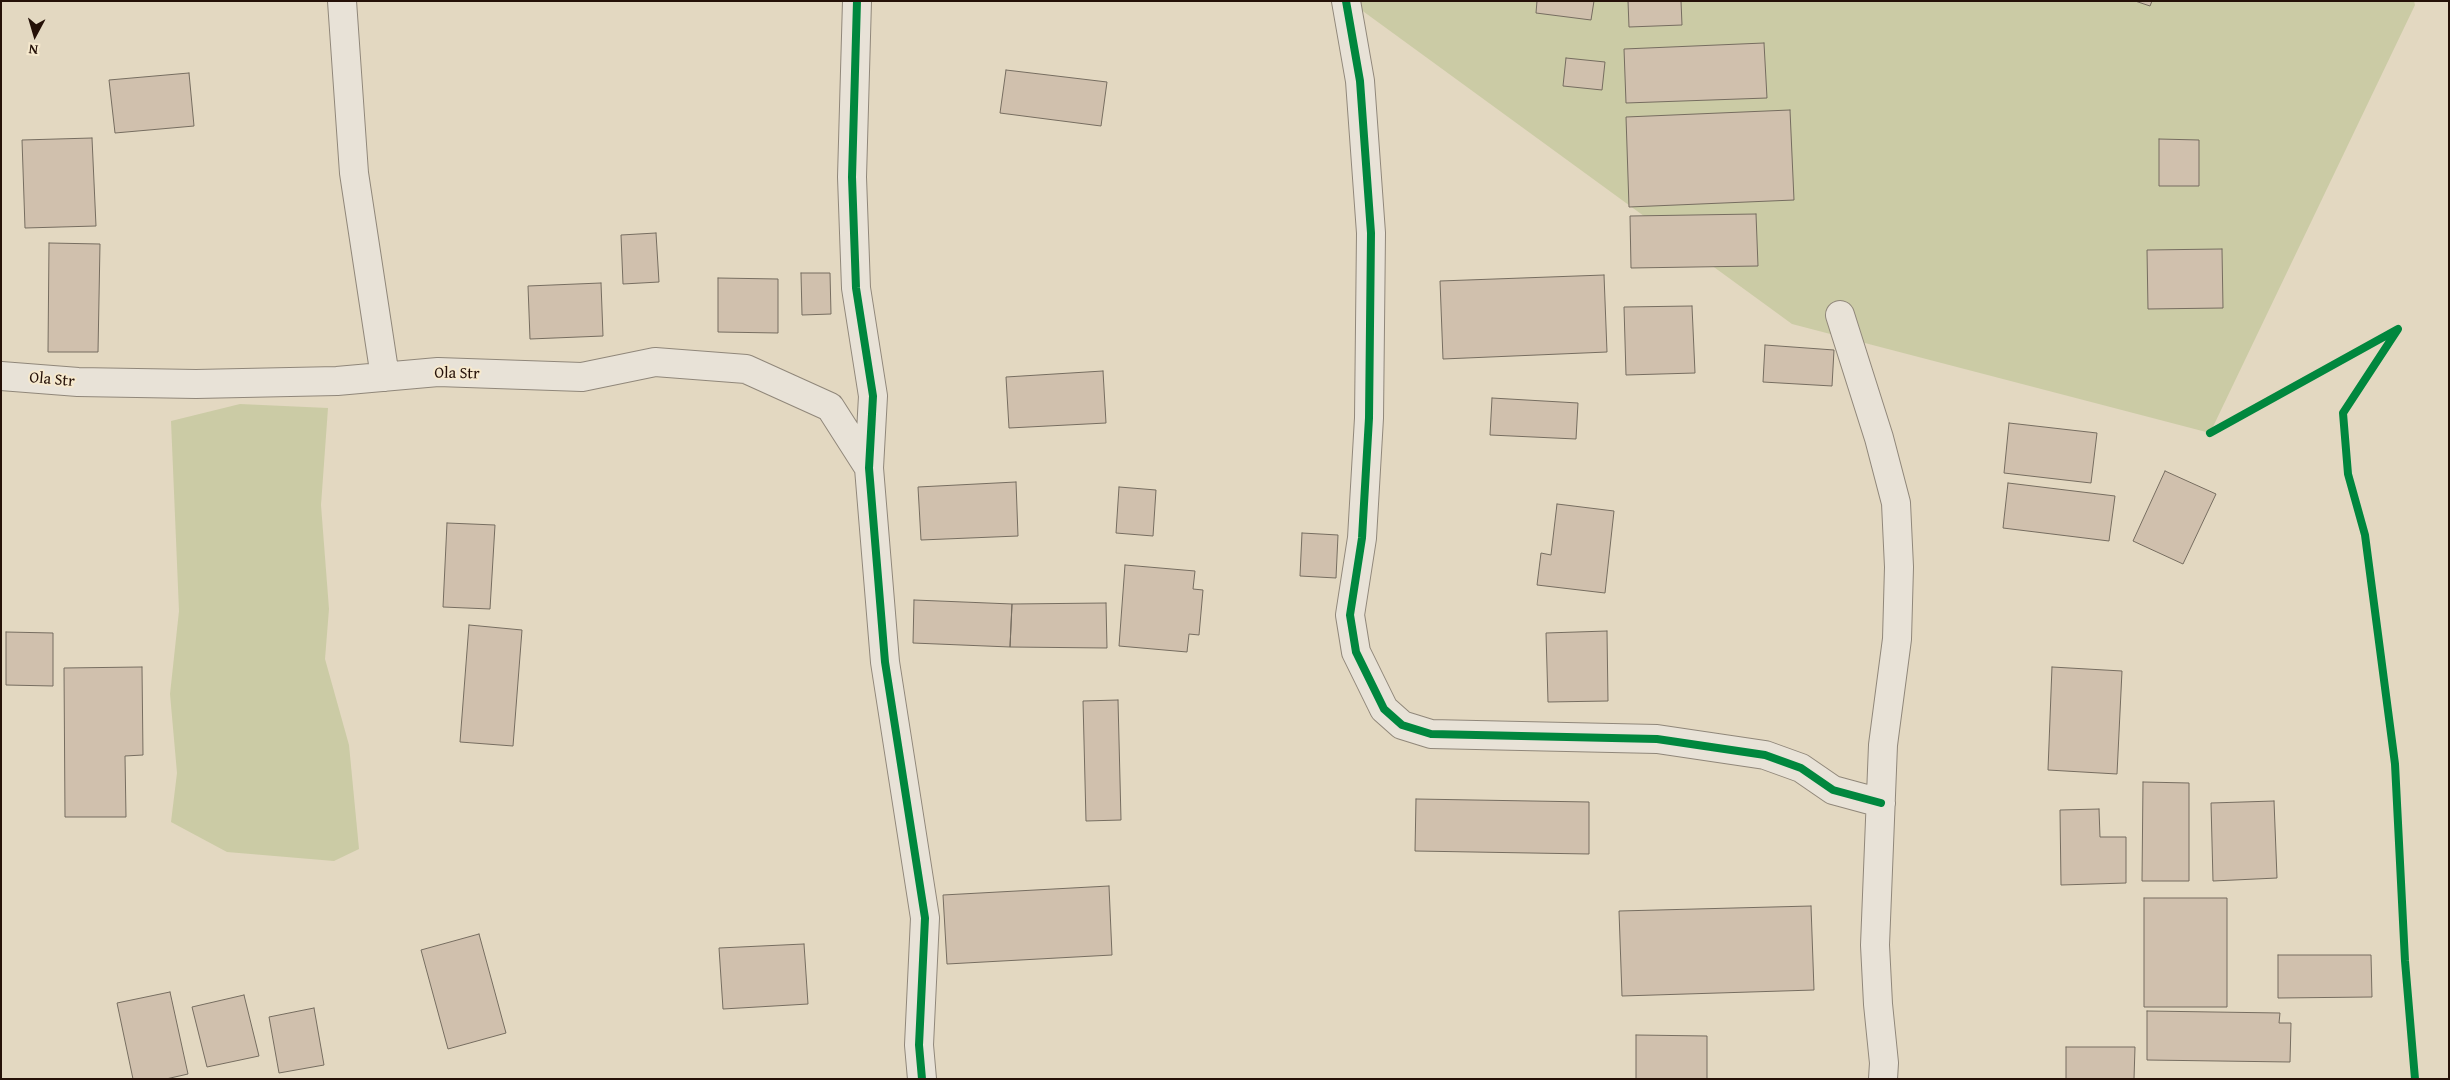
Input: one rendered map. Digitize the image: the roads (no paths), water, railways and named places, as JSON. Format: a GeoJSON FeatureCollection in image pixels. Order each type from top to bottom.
{"type":"FeatureCollection","features":[{"type":"Feature","properties":{"kind":"street"},"geometry":{"type":"LineString","coordinates":[[342,1],[354,172],[385,377]]}},
{"type":"Feature","properties":{"kind":"street"},"geometry":{"type":"LineString","coordinates":[[857,1],[852,177],[856,288],[873,396],[869,468],[885,662],[925,918],[919,1045],[922,1079]]}},
{"type":"Feature","properties":{"kind":"street"},"geometry":{"type":"LineString","coordinates":[[1346,1],[1360,81],[1371,233],[1369,418],[1363,528],[1350,615],[1356,652],[1384,709],[1402,726],[1431,734],[1657,739],[1765,755],[1801,768],[1833,790],[1881,803]]}},
{"type":"Feature","properties":{"kind":"street"},"geometry":{"type":"LineString","coordinates":[[1840,315],[1879,438],[1896,503],[1899,567],[1897,639],[1883,745],[1875,945],[1884,1079]]}},
{"type":"Feature","properties":{"kind":"street","name":"Ola Str"},"geometry":{"type":"LineString","coordinates":[[1,376],[78,382],[196,384],[337,381],[438,372],[582,377],[655,362],[746,369],[830,407],[869,468]]}}]}
